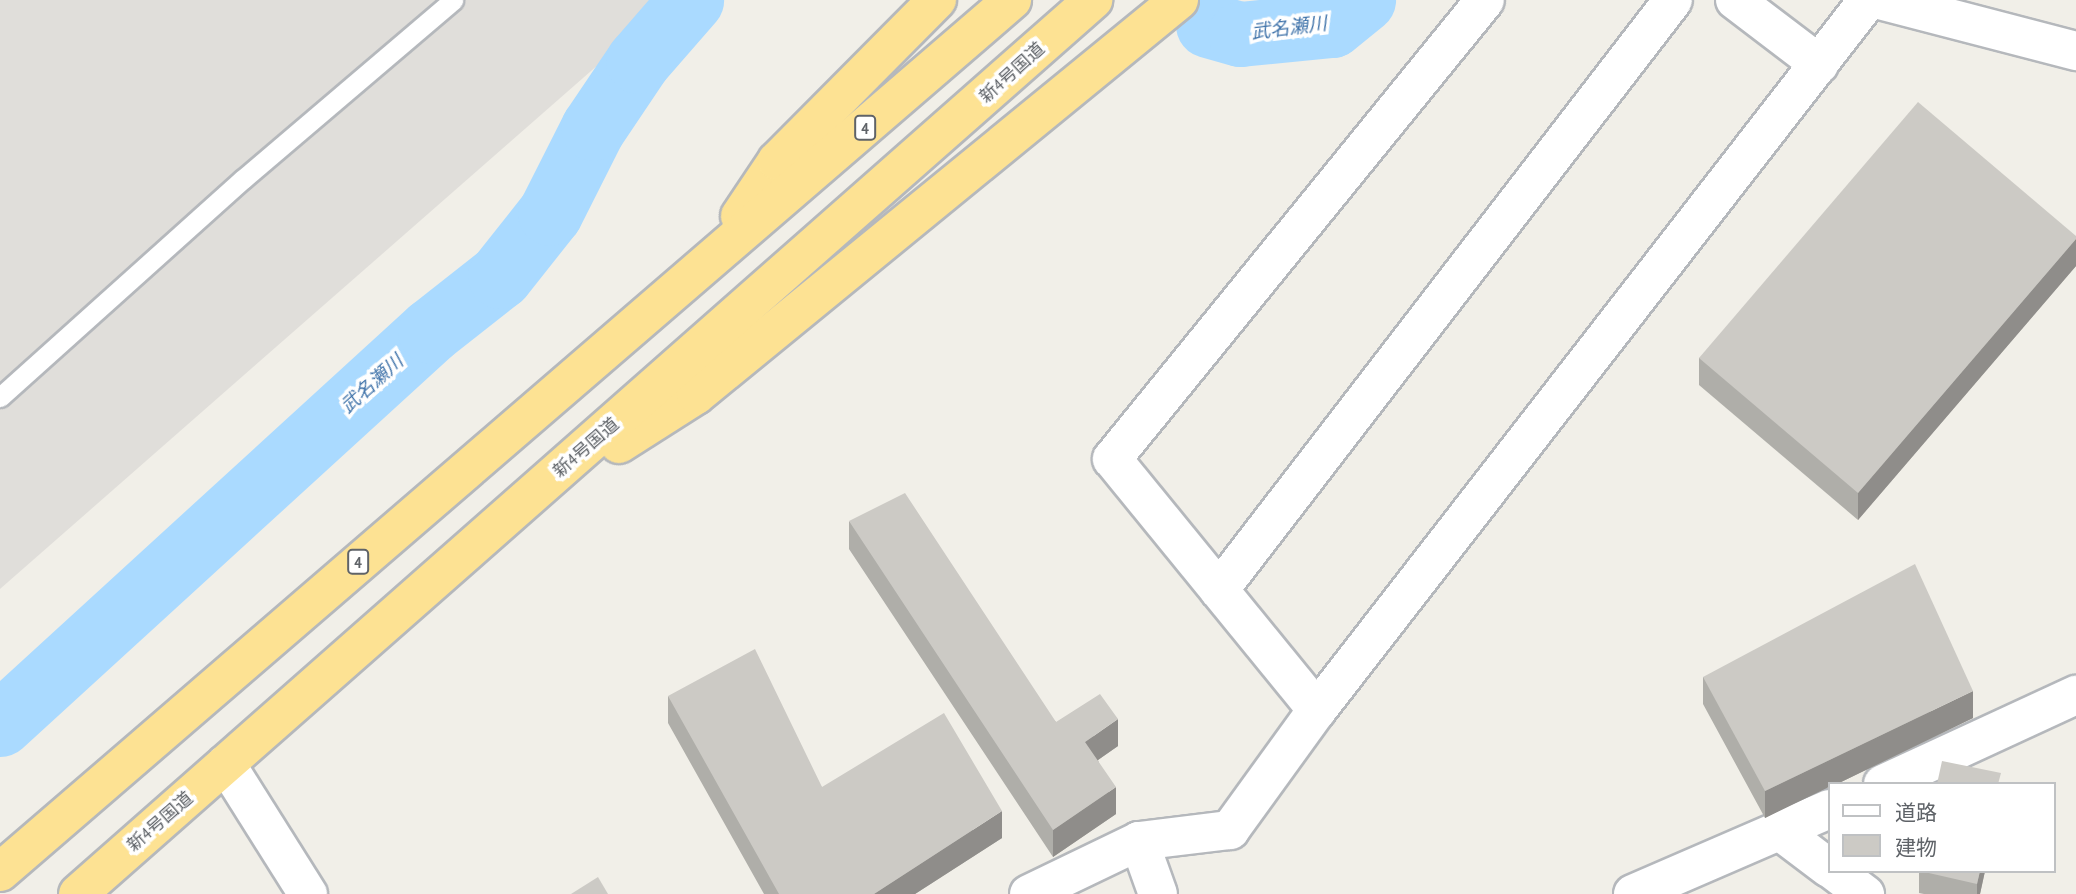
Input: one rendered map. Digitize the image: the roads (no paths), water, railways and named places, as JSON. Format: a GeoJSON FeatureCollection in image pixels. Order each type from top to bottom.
{"type":"FeatureCollection","features":[{"type":"Feature","properties":{"kind":"highway"},"geometry":{"type":"LineString","coordinates":[[715,252],[778,161],[937,0]]}},
{"type":"Feature","properties":{"kind":"highway","name":"4"},"geometry":{"type":"LineString","coordinates":[[0,872],[715,252],[1012,0]]}},
{"type":"Feature","properties":{"kind":"highway","name":"新4号国道"},"geometry":{"type":"LineString","coordinates":[[78,894],[1093,0]]}},
{"type":"Feature","properties":{"kind":"highway"},"geometry":{"type":"LineString","coordinates":[[514,511],[696,395],[1179,0]]}},
{"type":"Feature","properties":{"kind":"street"},"geometry":{"type":"LineString","coordinates":[[1317,710],[1112,459],[1485,0]]}},
{"type":"Feature","properties":{"kind":"street"},"geometry":{"type":"LineString","coordinates":[[1219,590],[1673,0]]}},
{"type":"Feature","properties":{"kind":"street"},"geometry":{"type":"LineString","coordinates":[[1735,0],[1819,64]]}},
{"type":"Feature","properties":{"kind":"street"},"geometry":{"type":"LineString","coordinates":[[1029,894],[1139,841],[1230,830],[1317,710],[1868,0]]}},
{"type":"Feature","properties":{"kind":"street"},"geometry":{"type":"LineString","coordinates":[[1881,0],[2076,51]]}},
{"type":"Feature","properties":{"kind":"street"},"geometry":{"type":"LineString","coordinates":[[1888,782],[2076,695]]}},
{"type":"Feature","properties":{"kind":"street"},"geometry":{"type":"LineString","coordinates":[[226,764],[308,894]]}},
{"type":"Feature","properties":{"kind":"street"},"geometry":{"type":"LineString","coordinates":[[1633,894],[1828,809]]}},
{"type":"Feature","properties":{"kind":"street"},"geometry":{"type":"LineString","coordinates":[[1780,831],[1828,867]]}},
{"type":"Feature","properties":{"kind":"street"},"geometry":{"type":"LineString","coordinates":[[1139,841],[1158,894]]}},
{"type":"Feature","properties":{"kind":"street"},"geometry":{"type":"LineString","coordinates":[[1837,873],[1865,894]]}},
{"type":"Feature","properties":{"kind":"lane"},"geometry":{"type":"LineString","coordinates":[[0,397],[243,179],[453,0]]}},
{"type":"Feature","properties":{"kind":"waterway","name":"武名瀬川"},"geometry":{"type":"LineString","coordinates":[[0,724],[430,331],[500,276],[550,213],[593,128],[638,61],[691,0]]}},
{"type":"Feature","properties":{"kind":"waterway","name":"武名瀬川"},"geometry":{"type":"LineString","coordinates":[[1208,25],[1240,34],[1332,25],[1363,0]]}}]}
